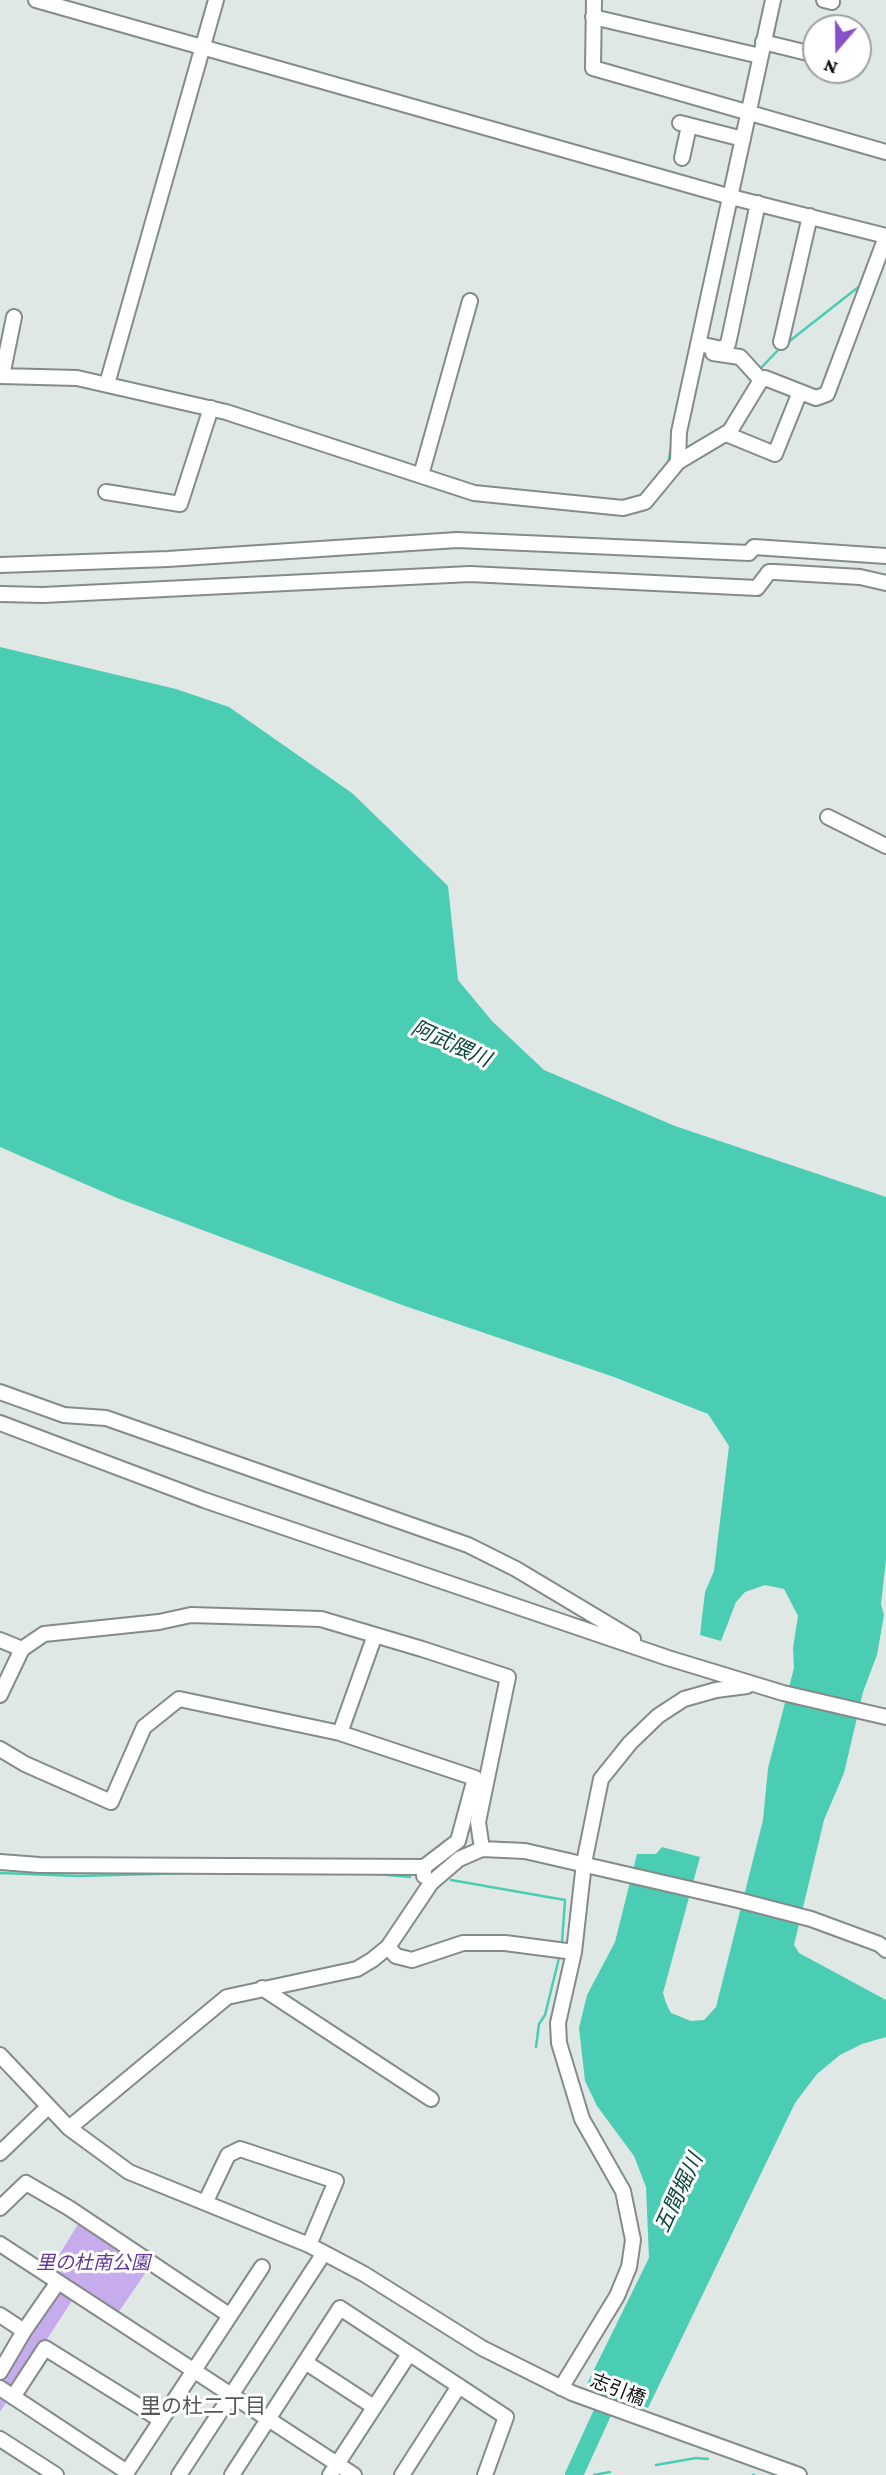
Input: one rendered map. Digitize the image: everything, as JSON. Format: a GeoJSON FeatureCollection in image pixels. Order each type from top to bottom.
{"type":"FeatureCollection","features":[{"type":"Feature","properties":{"kind":"street"},"geometry":{"type":"LineString","coordinates":[[14,317],[1,376],[77,378],[211,408],[474,494],[623,508],[645,502],[678,462],[726,434],[739,421],[761,380],[765,378],[821,398],[827,394],[886,236],[731,197],[36,0]]}},
{"type":"Feature","properties":{"kind":"street"},"geometry":{"type":"LineString","coordinates":[[107,383],[216,0]]}},
{"type":"Feature","properties":{"kind":"street"},"geometry":{"type":"LineString","coordinates":[[594,0],[593,68],[886,152]]}},
{"type":"Feature","properties":{"kind":"street"},"geometry":{"type":"LineString","coordinates":[[678,462],[676,446],[773,0]]}},
{"type":"Feature","properties":{"kind":"street"},"geometry":{"type":"LineString","coordinates":[[593,17],[761,49],[802,53]]}},
{"type":"Feature","properties":{"kind":"street"},"geometry":{"type":"LineString","coordinates":[[686,152],[685,125],[743,139]]}},
{"type":"Feature","properties":{"kind":"street"},"geometry":{"type":"LineString","coordinates":[[698,347],[722,349],[728,344],[758,204]]}},
{"type":"Feature","properties":{"kind":"street"},"geometry":{"type":"LineString","coordinates":[[781,342],[810,216]]}},
{"type":"Feature","properties":{"kind":"street"},"geometry":{"type":"LineString","coordinates":[[421,475],[470,301]]}},
{"type":"Feature","properties":{"kind":"street"},"geometry":{"type":"LineString","coordinates":[[698,347],[740,357],[761,380]]}},
{"type":"Feature","properties":{"kind":"street"},"geometry":{"type":"LineString","coordinates":[[726,434],[775,454],[800,392]]}},
{"type":"Feature","properties":{"kind":"street"},"geometry":{"type":"LineString","coordinates":[[106,492],[180,504],[211,408]]}},
{"type":"Feature","properties":{"kind":"street"},"geometry":{"type":"LineString","coordinates":[[0,565],[169,559],[457,540],[748,553],[754,547],[886,556]]}},
{"type":"Feature","properties":{"kind":"street"},"geometry":{"type":"LineString","coordinates":[[0,594],[43,595],[470,574],[757,588],[769,572],[775,572],[859,577],[886,583]]}},
{"type":"Feature","properties":{"kind":"street"},"geometry":{"type":"LineString","coordinates":[[828,817],[886,846]]}},
{"type":"Feature","properties":{"kind":"street"},"geometry":{"type":"LineString","coordinates":[[0,1392],[64,1415],[106,1418],[468,1545],[516,1569],[668,1658]]}},
{"type":"Feature","properties":{"kind":"street"},"geometry":{"type":"LineString","coordinates":[[0,1423],[204,1500],[668,1658],[783,1693],[886,1717]]}},
{"type":"Feature","properties":{"kind":"street"},"geometry":{"type":"LineString","coordinates":[[0,1695],[22,1649],[44,1634],[159,1622],[210,1613],[321,1619],[508,1677],[478,1822],[482,1849]]}},
{"type":"Feature","properties":{"kind":"street"},"geometry":{"type":"LineString","coordinates":[[340,1733],[375,1635]]}},
{"type":"Feature","properties":{"kind":"street"},"geometry":{"type":"LineString","coordinates":[[0,1640],[22,1649]]}},
{"type":"Feature","properties":{"kind":"street"},"geometry":{"type":"LineString","coordinates":[[567,2390],[617,2296],[629,2267],[633,2240],[623,2191],[582,2119],[564,2066],[558,2023],[574,1952],[601,1779],[658,1716],[684,1699],[716,1689],[757,1685]]}},
{"type":"Feature","properties":{"kind":"street"},"geometry":{"type":"LineString","coordinates":[[0,1749],[25,1764],[111,1802],[144,1727],[179,1699],[340,1733],[475,1777],[458,1841],[424,1867],[39,1866],[0,1862]]}},
{"type":"Feature","properties":{"kind":"street"},"geometry":{"type":"LineString","coordinates":[[69,2128],[227,1997],[357,1969],[388,1947],[431,1883],[458,1859],[482,1849],[526,1851],[588,1864],[811,1919],[884,1942]]}},
{"type":"Feature","properties":{"kind":"street"},"geometry":{"type":"LineString","coordinates":[[424,1867],[424,1880],[431,1883]]}},
{"type":"Feature","properties":{"kind":"street"},"geometry":{"type":"LineString","coordinates":[[388,1947],[396,1956],[412,1960],[463,1943],[505,1943],[574,1952]]}},
{"type":"Feature","properties":{"kind":"street"},"geometry":{"type":"LineString","coordinates":[[262,1988],[431,2099]]}},
{"type":"Feature","properties":{"kind":"street","name":"志引橋"},"geometry":{"type":"LineString","coordinates":[[0,2055],[69,2128],[129,2172],[309,2245],[482,2348],[567,2390],[651,2424],[799,2475]]}},
{"type":"Feature","properties":{"kind":"street"},"geometry":{"type":"LineString","coordinates":[[0,2153],[48,2107]]}},
{"type":"Feature","properties":{"kind":"street"},"geometry":{"type":"LineString","coordinates":[[205,2201],[228,2155],[240,2149],[336,2181],[309,2245]]}},
{"type":"Feature","properties":{"kind":"street"},"geometry":{"type":"LineString","coordinates":[[0,2208],[26,2183],[69,2208],[229,2315]]}},
{"type":"Feature","properties":{"kind":"street"},"geometry":{"type":"LineString","coordinates":[[0,2244],[269,2418],[334,2469],[355,2475]]}},
{"type":"Feature","properties":{"kind":"street"},"geometry":{"type":"LineString","coordinates":[[179,2475],[324,2253]]}},
{"type":"Feature","properties":{"kind":"street"},"geometry":{"type":"LineString","coordinates":[[0,2388],[127,2472],[262,2267]]}},
{"type":"Feature","properties":{"kind":"street"},"geometry":{"type":"LineString","coordinates":[[0,2372],[58,2282]]}},
{"type":"Feature","properties":{"kind":"street"},"geometry":{"type":"LineString","coordinates":[[238,2473],[269,2418],[340,2308],[506,2417],[485,2475]]}},
{"type":"Feature","properties":{"kind":"street"},"geometry":{"type":"LineString","coordinates":[[0,2315],[24,2332]]}},
{"type":"Feature","properties":{"kind":"street"},"geometry":{"type":"LineString","coordinates":[[13,2396],[45,2348],[161,2420]]}},
{"type":"Feature","properties":{"kind":"street"},"geometry":{"type":"LineString","coordinates":[[334,2469],[409,2354]]}},
{"type":"Feature","properties":{"kind":"street"},"geometry":{"type":"LineString","coordinates":[[305,2362],[374,2407]]}},
{"type":"Feature","properties":{"kind":"street"},"geometry":{"type":"LineString","coordinates":[[402,2475],[459,2386]]}},
{"type":"Feature","properties":{"kind":"street"},"geometry":{"type":"LineString","coordinates":[[0,2439],[56,2475]]}},
{"type":"Feature","properties":{"kind":"green space","name":"里の杜南公園"},"geometry":{"type":"Polygon","coordinates":[[[80,2221],[148,2269],[118,2313],[51,2268],[80,2221]]]}},
{"type":"Feature","properties":{"kind":"green space"},"geometry":{"type":"Polygon","coordinates":[[[57,2292],[73,2299],[0,2412],[0,2379],[57,2292]]]}},
{"type":"Feature","properties":{"kind":"water","name":"阿武隈川"},"geometry":{"type":"Polygon","coordinates":[[[0,647],[176,689],[229,707],[352,793],[448,886],[458,980],[492,1021],[544,1070],[675,1126],[886,1197],[886,1559],[881,1604],[884,1615],[877,1655],[863,1692],[844,1773],[824,1820],[794,1945],[799,1953],[886,2000],[886,2037],[862,2044],[840,2055],[817,2074],[795,2103],[648,2408],[587,2384],[649,2258],[646,2187],[634,2156],[597,2106],[585,2081],[579,2028],[587,1995],[615,1942],[637,1854],[656,1854],[662,1847],[700,1857],[663,1993],[666,2003],[671,2013],[691,2021],[704,2020],[716,2007],[763,1820],[768,1768],[794,1668],[793,1648],[798,1616],[784,1589],[765,1585],[745,1592],[736,1602],[721,1641],[700,1635],[705,1592],[714,1571],[729,1446],[708,1414],[614,1377],[402,1305],[117,1198],[0,1147],[0,647]]]}},
{"type":"Feature","properties":{"kind":"waterway"},"geometry":{"type":"LineString","coordinates":[[773,38],[775,26]]}},
{"type":"Feature","properties":{"kind":"waterway"},"geometry":{"type":"LineString","coordinates":[[765,70],[770,49]]}},
{"type":"Feature","properties":{"kind":"waterway"},"geometry":{"type":"LineString","coordinates":[[787,343],[861,285]]}},
{"type":"Feature","properties":{"kind":"waterway"},"geometry":{"type":"LineString","coordinates":[[759,370],[781,347]]}},
{"type":"Feature","properties":{"kind":"waterway"},"geometry":{"type":"LineString","coordinates":[[668,464],[671,447]]}},
{"type":"Feature","properties":{"kind":"waterway"},"geometry":{"type":"LineString","coordinates":[[0,1873],[78,1876],[190,1873]]}},
{"type":"Feature","properties":{"kind":"waterway"},"geometry":{"type":"LineString","coordinates":[[218,1873],[253,1873]]}},
{"type":"Feature","properties":{"kind":"waterway"},"geometry":{"type":"LineString","coordinates":[[378,1874],[410,1877]]}},
{"type":"Feature","properties":{"kind":"waterway"},"geometry":{"type":"LineString","coordinates":[[451,1880],[565,1900],[562,1942]]}},
{"type":"Feature","properties":{"kind":"waterway"},"geometry":{"type":"LineString","coordinates":[[536,2047],[539,2024],[545,2015],[559,1958]]}},
{"type":"Feature","properties":{"kind":"waterway","name":"五間堀川"},"geometry":{"type":"LineString","coordinates":[[574,2475],[621,2372]]}},
{"type":"Feature","properties":{"kind":"waterway"},"geometry":{"type":"LineString","coordinates":[[656,2465],[696,2458],[708,2459]]}},
{"type":"Feature","properties":{"kind":"waterway"},"geometry":{"type":"LineString","coordinates":[[594,2475],[610,2472]]}},
{"type":"Feature","properties":{"kind":"district","name":"里の杜二丁目"},"geometry":{"type":"Point","coordinates":[203,2407]}}]}
